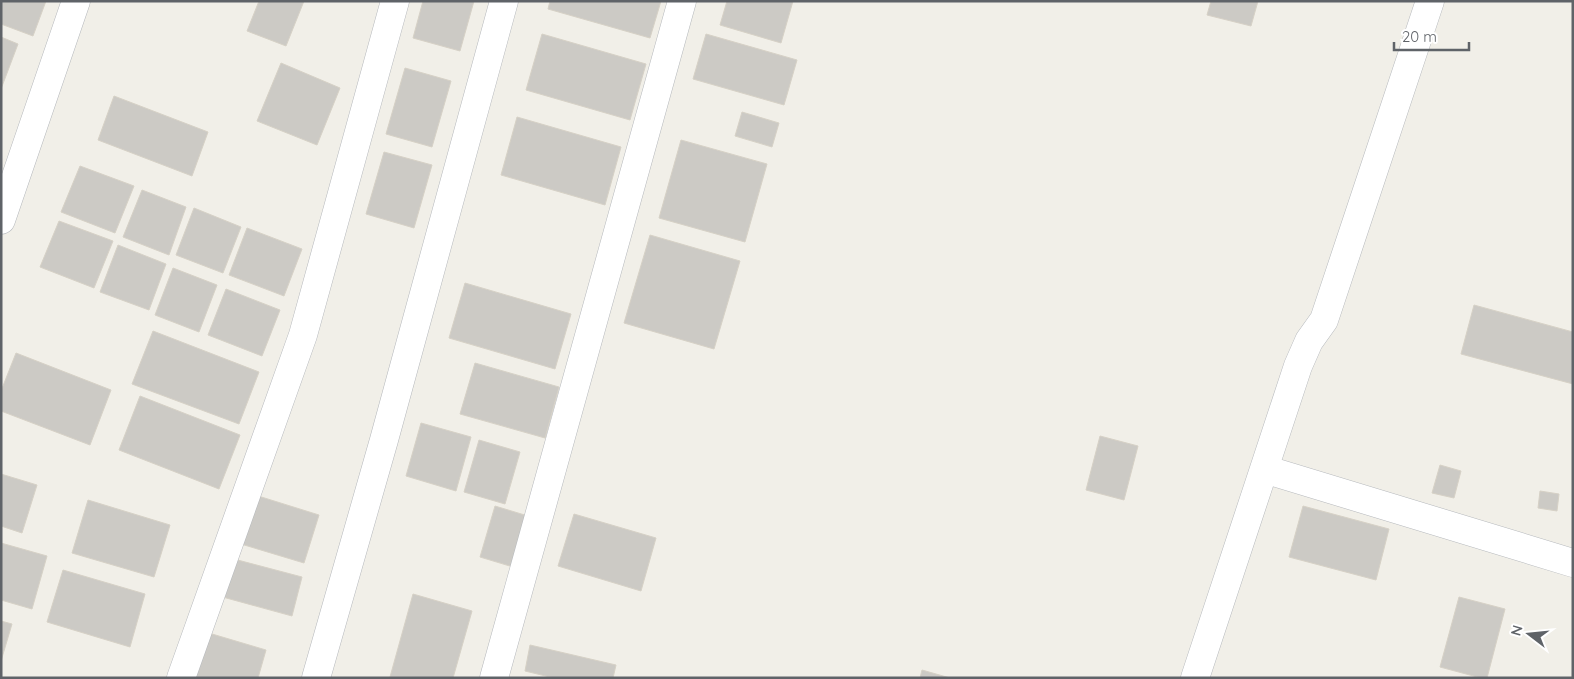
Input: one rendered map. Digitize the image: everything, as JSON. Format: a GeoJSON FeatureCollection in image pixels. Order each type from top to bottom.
{"type":"FeatureCollection","features":[{"type":"Feature","properties":{"kind":"street"},"geometry":{"type":"LineString","coordinates":[[1,220],[76,1]]}},
{"type":"Feature","properties":{"kind":"street"},"geometry":{"type":"LineString","coordinates":[[181,678],[303,335],[395,1]]}},
{"type":"Feature","properties":{"kind":"street"},"geometry":{"type":"LineString","coordinates":[[316,678],[384,440],[504,1]]}},
{"type":"Feature","properties":{"kind":"street"},"geometry":{"type":"LineString","coordinates":[[494,678],[682,1]]}},
{"type":"Feature","properties":{"kind":"street"},"geometry":{"type":"LineString","coordinates":[[1195,678],[1298,366],[1309,341],[1324,320],[1330,304],[1430,1]]}},
{"type":"Feature","properties":{"kind":"street"},"geometry":{"type":"LineString","coordinates":[[1264,469],[1573,563]]}},
{"type":"Feature","properties":{"kind":"building"},"geometry":{"type":"Polygon","coordinates":[[[1,1],[46,1],[33,36],[1,24],[1,1]]]}},
{"type":"Feature","properties":{"kind":"building"},"geometry":{"type":"Polygon","coordinates":[[[259,1],[304,1],[286,46],[247,31],[259,1]]]}},
{"type":"Feature","properties":{"kind":"building"},"geometry":{"type":"Polygon","coordinates":[[[423,1],[474,1],[460,51],[413,38],[423,1]]]}},
{"type":"Feature","properties":{"kind":"building"},"geometry":{"type":"Polygon","coordinates":[[[550,1],[661,1],[650,38],[548,9],[550,1]]]}},
{"type":"Feature","properties":{"kind":"building"},"geometry":{"type":"Polygon","coordinates":[[[727,1],[793,1],[781,43],[720,25],[727,1]]]}},
{"type":"Feature","properties":{"kind":"building"},"geometry":{"type":"Polygon","coordinates":[[[1211,1],[1258,1],[1251,26],[1207,15],[1211,1]]]}},
{"type":"Feature","properties":{"kind":"building"},"geometry":{"type":"Polygon","coordinates":[[[542,34],[646,64],[630,120],[526,90],[542,34]]]}},
{"type":"Feature","properties":{"kind":"building"},"geometry":{"type":"Polygon","coordinates":[[[706,34],[797,60],[784,105],[693,79],[706,34]]]}},
{"type":"Feature","properties":{"kind":"building"},"geometry":{"type":"Polygon","coordinates":[[[1,37],[18,44],[1,89],[1,37]]]}},
{"type":"Feature","properties":{"kind":"building"},"geometry":{"type":"Polygon","coordinates":[[[281,63],[340,88],[317,145],[257,121],[281,63]]]}},
{"type":"Feature","properties":{"kind":"building"},"geometry":{"type":"Polygon","coordinates":[[[405,68],[451,81],[432,147],[386,134],[405,68]]]}},
{"type":"Feature","properties":{"kind":"building"},"geometry":{"type":"Polygon","coordinates":[[[114,96],[208,132],[192,176],[98,140],[114,96]]]}},
{"type":"Feature","properties":{"kind":"building"},"geometry":{"type":"Polygon","coordinates":[[[742,112],[779,123],[772,147],[735,136],[742,112]]]}},
{"type":"Feature","properties":{"kind":"building"},"geometry":{"type":"Polygon","coordinates":[[[517,117],[621,147],[605,205],[501,175],[517,117]]]}},
{"type":"Feature","properties":{"kind":"building"},"geometry":{"type":"Polygon","coordinates":[[[681,140],[767,164],[745,242],[659,218],[681,140]]]}},
{"type":"Feature","properties":{"kind":"building"},"geometry":{"type":"Polygon","coordinates":[[[384,152],[432,165],[414,228],[366,214],[384,152]]]}},
{"type":"Feature","properties":{"kind":"building"},"geometry":{"type":"Polygon","coordinates":[[[80,166],[134,186],[115,233],[61,212],[80,166]]]}},
{"type":"Feature","properties":{"kind":"building"},"geometry":{"type":"Polygon","coordinates":[[[142,190],[186,207],[169,255],[123,237],[142,190]]]}},
{"type":"Feature","properties":{"kind":"building"},"geometry":{"type":"Polygon","coordinates":[[[194,208],[241,227],[223,273],[176,255],[194,208]]]}},
{"type":"Feature","properties":{"kind":"building"},"geometry":{"type":"Polygon","coordinates":[[[59,221],[113,241],[94,288],[40,267],[59,221]]]}},
{"type":"Feature","properties":{"kind":"building"},"geometry":{"type":"Polygon","coordinates":[[[247,228],[302,249],[284,296],[229,275],[247,228]]]}},
{"type":"Feature","properties":{"kind":"building"},"geometry":{"type":"Polygon","coordinates":[[[650,235],[740,261],[714,349],[624,323],[650,235]]]}},
{"type":"Feature","properties":{"kind":"building"},"geometry":{"type":"Polygon","coordinates":[[[118,245],[166,264],[149,310],[100,292],[118,245]]]}},
{"type":"Feature","properties":{"kind":"building"},"geometry":{"type":"Polygon","coordinates":[[[173,268],[217,285],[199,332],[155,315],[173,268]]]}},
{"type":"Feature","properties":{"kind":"building"},"geometry":{"type":"Polygon","coordinates":[[[465,283],[571,314],[555,369],[449,338],[465,283]]]}},
{"type":"Feature","properties":{"kind":"building"},"geometry":{"type":"Polygon","coordinates":[[[226,289],[280,310],[262,356],[208,335],[226,289]]]}},
{"type":"Feature","properties":{"kind":"building"},"geometry":{"type":"Polygon","coordinates":[[[1474,305],[1573,332],[1573,384],[1461,354],[1474,305]]]}},
{"type":"Feature","properties":{"kind":"building"},"geometry":{"type":"Polygon","coordinates":[[[153,331],[259,372],[239,424],[132,384],[153,331]]]}},
{"type":"Feature","properties":{"kind":"building"},"geometry":{"type":"Polygon","coordinates":[[[16,353],[111,390],[90,445],[1,411],[1,391],[16,353]]]}},
{"type":"Feature","properties":{"kind":"building"},"geometry":{"type":"Polygon","coordinates":[[[475,363],[559,387],[545,438],[460,414],[475,363]]]}},
{"type":"Feature","properties":{"kind":"building"},"geometry":{"type":"Polygon","coordinates":[[[140,396],[240,435],[219,489],[119,450],[140,396]]]}},
{"type":"Feature","properties":{"kind":"building"},"geometry":{"type":"Polygon","coordinates":[[[421,423],[471,437],[456,491],[406,476],[421,423]]]}},
{"type":"Feature","properties":{"kind":"building"},"geometry":{"type":"Polygon","coordinates":[[[1100,436],[1138,446],[1124,500],[1086,490],[1100,436]]]}},
{"type":"Feature","properties":{"kind":"building"},"geometry":{"type":"Polygon","coordinates":[[[479,440],[520,452],[505,504],[464,492],[479,440]]]}},
{"type":"Feature","properties":{"kind":"building"},"geometry":{"type":"Polygon","coordinates":[[[1440,465],[1461,471],[1454,498],[1432,493],[1440,465]]]}},
{"type":"Feature","properties":{"kind":"building"},"geometry":{"type":"Polygon","coordinates":[[[1,474],[37,485],[22,533],[1,526],[1,474]]]}},
{"type":"Feature","properties":{"kind":"building"},"geometry":{"type":"Polygon","coordinates":[[[1540,491],[1559,494],[1557,511],[1538,508],[1540,491]]]}},
{"type":"Feature","properties":{"kind":"building"},"geometry":{"type":"Polygon","coordinates":[[[255,495],[319,515],[304,563],[241,544],[255,495]]]}},
{"type":"Feature","properties":{"kind":"building"},"geometry":{"type":"Polygon","coordinates":[[[88,500],[170,525],[154,577],[72,553],[88,500]]]}},
{"type":"Feature","properties":{"kind":"building"},"geometry":{"type":"Polygon","coordinates":[[[495,506],[528,516],[513,567],[480,557],[495,506]]]}},
{"type":"Feature","properties":{"kind":"building"},"geometry":{"type":"Polygon","coordinates":[[[1303,506],[1389,529],[1376,580],[1289,557],[1303,506]]]}},
{"type":"Feature","properties":{"kind":"building"},"geometry":{"type":"Polygon","coordinates":[[[574,514],[656,538],[641,591],[558,566],[574,514]]]}},
{"type":"Feature","properties":{"kind":"building"},"geometry":{"type":"Polygon","coordinates":[[[1,543],[47,556],[32,609],[1,600],[1,543]]]}},
{"type":"Feature","properties":{"kind":"building"},"geometry":{"type":"Polygon","coordinates":[[[230,558],[302,577],[292,616],[219,596],[230,558]]]}},
{"type":"Feature","properties":{"kind":"building"},"geometry":{"type":"Polygon","coordinates":[[[63,570],[145,594],[130,647],[47,622],[63,570]]]}},
{"type":"Feature","properties":{"kind":"building"},"geometry":{"type":"Polygon","coordinates":[[[413,594],[472,611],[453,678],[390,677],[413,594]]]}},
{"type":"Feature","properties":{"kind":"building"},"geometry":{"type":"Polygon","coordinates":[[[1459,597],[1505,609],[1487,678],[1440,667],[1459,597]]]}},
{"type":"Feature","properties":{"kind":"building"},"geometry":{"type":"Polygon","coordinates":[[[1,621],[12,624],[1,661],[1,621]]]}},
{"type":"Feature","properties":{"kind":"building"},"geometry":{"type":"Polygon","coordinates":[[[202,631],[266,650],[258,678],[188,678],[202,631]]]}},
{"type":"Feature","properties":{"kind":"building"},"geometry":{"type":"Polygon","coordinates":[[[530,645],[616,665],[613,678],[554,678],[525,671],[530,645]]]}},
{"type":"Feature","properties":{"kind":"building"},"geometry":{"type":"Polygon","coordinates":[[[922,670],[950,678],[920,678],[922,670]]]}}]}
